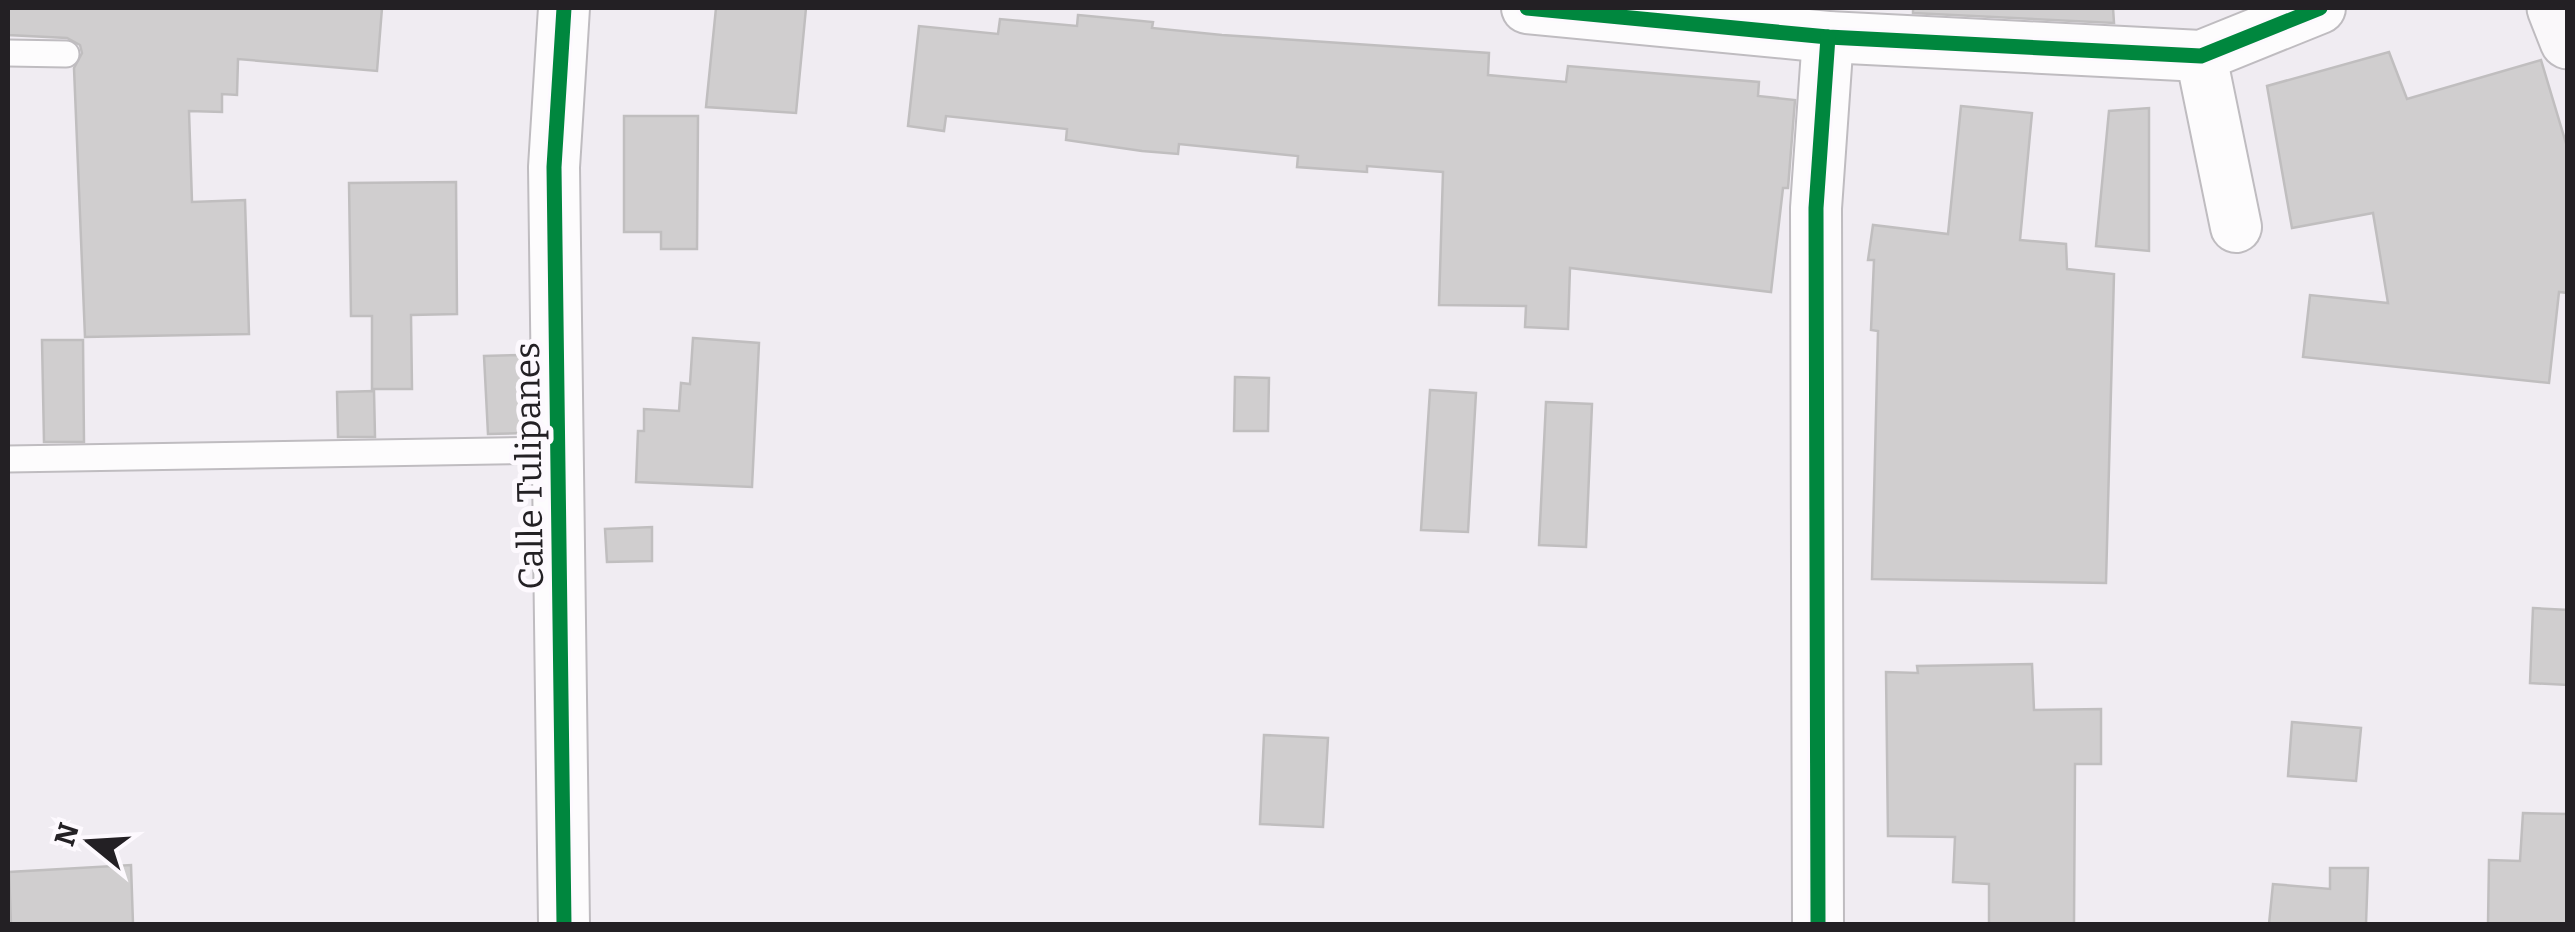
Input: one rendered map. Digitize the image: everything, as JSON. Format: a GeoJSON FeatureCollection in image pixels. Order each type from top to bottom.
{"type":"FeatureCollection","features":[{"type":"Feature","properties":{"kind":"street","name":"Calle Tulipanes"},"geometry":{"type":"LineString","coordinates":[[564,8],[554,166],[564,924]]}},
{"type":"Feature","properties":{"kind":"street"},"geometry":{"type":"LineString","coordinates":[[1527,8],[1828,36],[2201,56],[2320,8]]}},
{"type":"Feature","properties":{"kind":"street"},"geometry":{"type":"LineString","coordinates":[[2555,8],[2568,41]]}},
{"type":"Feature","properties":{"kind":"street"},"geometry":{"type":"LineString","coordinates":[[1818,924],[1816,208],[1828,36]]}},
{"type":"Feature","properties":{"kind":"street"},"geometry":{"type":"LineString","coordinates":[[2201,56],[2236,226]]}},
{"type":"Feature","properties":{"kind":"lane"},"geometry":{"type":"LineString","coordinates":[[8,52],[66,54]]}},
{"type":"Feature","properties":{"kind":"lane"},"geometry":{"type":"LineString","coordinates":[[8,458],[558,450]]}},
{"type":"Feature","properties":{"kind":"building"},"geometry":{"type":"Polygon","coordinates":[[[8,8],[382,8],[377,71],[238,59],[237,95],[222,94],[222,112],[189,111],[192,202],[245,200],[249,334],[85,337],[74,68],[82,53],[80,45],[67,38],[8,35],[8,8]]]}},
{"type":"Feature","properties":{"kind":"building"},"geometry":{"type":"Polygon","coordinates":[[[716,8],[806,8],[796,113],[706,107],[716,8]]]}},
{"type":"Feature","properties":{"kind":"building"},"geometry":{"type":"Polygon","coordinates":[[[1913,8],[2113,8],[2114,23],[1913,13],[1913,8]]]}},
{"type":"Feature","properties":{"kind":"building"},"geometry":{"type":"Polygon","coordinates":[[[1078,15],[1153,22],[1152,28],[1222,35],[1489,53],[1488,75],[1566,82],[1568,66],[1759,82],[1758,96],[1795,100],[1788,188],[1783,188],[1771,292],[1570,268],[1568,329],[1525,327],[1526,306],[1439,305],[1443,172],[1367,166],[1367,172],[1297,167],[1298,156],[1179,144],[1178,154],[1142,151],[1066,140],[1067,129],[946,116],[944,131],[908,126],[919,26],[998,34],[1000,19],[1077,26],[1078,15]]]}},
{"type":"Feature","properties":{"kind":"building"},"geometry":{"type":"Polygon","coordinates":[[[2389,52],[2407,99],[2541,60],[2568,150],[2568,293],[2559,292],[2549,383],[2303,357],[2310,295],[2388,303],[2373,213],[2292,228],[2267,86],[2389,52]]]}},
{"type":"Feature","properties":{"kind":"building"},"geometry":{"type":"Polygon","coordinates":[[[1961,106],[2032,113],[2020,240],[2066,244],[2067,269],[2114,274],[2106,583],[1872,579],[1878,331],[1871,330],[1874,260],[1868,260],[1873,225],[1948,234],[1961,106]]]}},
{"type":"Feature","properties":{"kind":"building"},"geometry":{"type":"Polygon","coordinates":[[[2149,108],[2149,251],[2096,246],[2109,111],[2149,108]]]}},
{"type":"Feature","properties":{"kind":"building"},"geometry":{"type":"Polygon","coordinates":[[[624,116],[698,116],[697,249],[661,249],[661,232],[624,232],[624,116]]]}},
{"type":"Feature","properties":{"kind":"building"},"geometry":{"type":"Polygon","coordinates":[[[456,182],[457,314],[411,315],[412,389],[372,389],[372,316],[351,316],[349,183],[456,182]]]}},
{"type":"Feature","properties":{"kind":"building"},"geometry":{"type":"Polygon","coordinates":[[[693,338],[759,343],[752,487],[636,482],[638,431],[644,431],[644,409],[679,411],[681,383],[690,384],[693,338]]]}},
{"type":"Feature","properties":{"kind":"building"},"geometry":{"type":"Polygon","coordinates":[[[42,340],[83,340],[84,442],[44,442],[42,340]]]}},
{"type":"Feature","properties":{"kind":"building"},"geometry":{"type":"Polygon","coordinates":[[[522,355],[525,433],[488,434],[484,356],[522,355]]]}},
{"type":"Feature","properties":{"kind":"building"},"geometry":{"type":"Polygon","coordinates":[[[1235,377],[1269,378],[1268,431],[1234,431],[1235,377]]]}},
{"type":"Feature","properties":{"kind":"building"},"geometry":{"type":"Polygon","coordinates":[[[1430,390],[1476,393],[1468,532],[1421,530],[1430,390]]]}},
{"type":"Feature","properties":{"kind":"building"},"geometry":{"type":"Polygon","coordinates":[[[374,391],[375,437],[338,437],[337,392],[374,391]]]}},
{"type":"Feature","properties":{"kind":"building"},"geometry":{"type":"Polygon","coordinates":[[[1546,402],[1592,404],[1586,547],[1539,545],[1546,402]]]}},
{"type":"Feature","properties":{"kind":"building"},"geometry":{"type":"Polygon","coordinates":[[[652,527],[652,561],[607,562],[605,529],[652,527]]]}},
{"type":"Feature","properties":{"kind":"building"},"geometry":{"type":"Polygon","coordinates":[[[2533,608],[2568,610],[2568,685],[2530,683],[2533,608]]]}},
{"type":"Feature","properties":{"kind":"building"},"geometry":{"type":"Polygon","coordinates":[[[2032,664],[2034,710],[2101,709],[2101,764],[2075,764],[2074,924],[1989,924],[1989,884],[1953,882],[1955,837],[1888,836],[1886,672],[1918,673],[1917,666],[2032,664]]]}},
{"type":"Feature","properties":{"kind":"building"},"geometry":{"type":"Polygon","coordinates":[[[2292,722],[2361,728],[2356,781],[2288,776],[2292,722]]]}},
{"type":"Feature","properties":{"kind":"building"},"geometry":{"type":"Polygon","coordinates":[[[1264,735],[1328,738],[1323,827],[1260,824],[1264,735]]]}},
{"type":"Feature","properties":{"kind":"building"},"geometry":{"type":"Polygon","coordinates":[[[2523,813],[2568,814],[2568,924],[2488,924],[2489,860],[2520,861],[2523,813]]]}},
{"type":"Feature","properties":{"kind":"building"},"geometry":{"type":"Polygon","coordinates":[[[131,865],[133,924],[11,924],[9,872],[131,865]]]}},
{"type":"Feature","properties":{"kind":"building"},"geometry":{"type":"Polygon","coordinates":[[[2330,868],[2368,868],[2366,924],[2269,924],[2273,884],[2330,889],[2330,868]]]}},
{"type":"Feature","properties":{"kind":"cycle path"},"geometry":{"type":"LineString","coordinates":[[564,8],[554,167],[564,924]]}},
{"type":"Feature","properties":{"kind":"cycle path"},"geometry":{"type":"LineString","coordinates":[[1527,8],[1828,37],[2201,56],[2320,8]]}},
{"type":"Feature","properties":{"kind":"cycle path"},"geometry":{"type":"LineString","coordinates":[[1818,924],[1816,208],[1828,37]]}}]}
